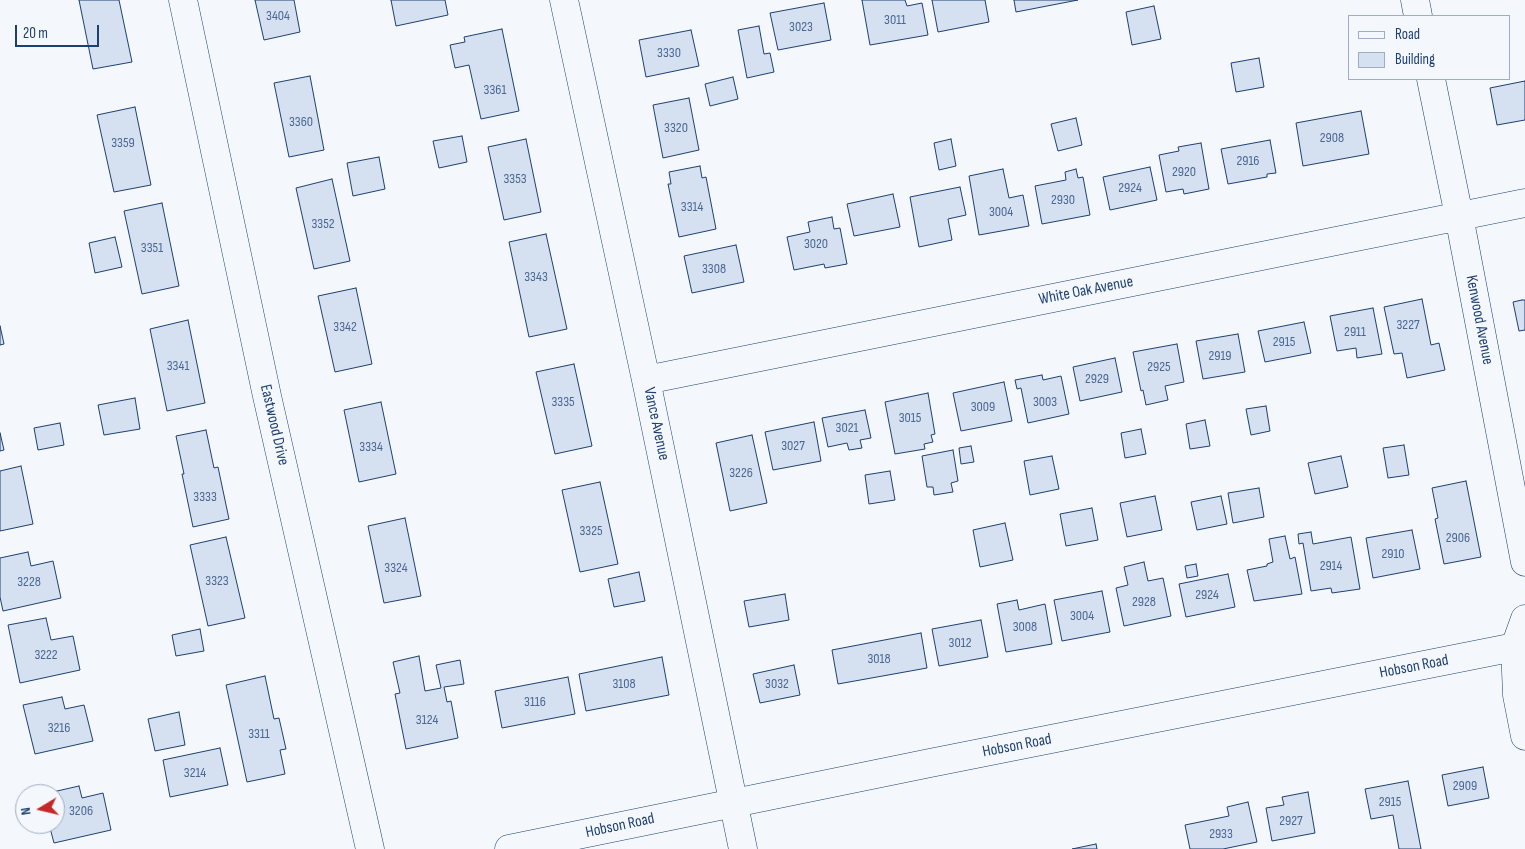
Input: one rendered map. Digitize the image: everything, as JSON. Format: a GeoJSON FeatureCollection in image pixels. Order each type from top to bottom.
{"type":"FeatureCollection","features":[{"type":"Feature","properties":{"kind":"street","name":"Eastwood Drive"},"geometry":{"type":"LineString","coordinates":[[183,0],[267,396],[370,849]]}},
{"type":"Feature","properties":{"kind":"street","name":"Vance Avenue"},"geometry":{"type":"LineString","coordinates":[[564,0],[646,380],[743,849]]}},
{"type":"Feature","properties":{"kind":"street"},"geometry":{"type":"LineString","coordinates":[[1415,0],[1418,15]]}},
{"type":"Feature","properties":{"kind":"street","name":"Kenwood Avenue"},"geometry":{"type":"LineString","coordinates":[[1431,80],[1525,562]]}},
{"type":"Feature","properties":{"kind":"street","name":"White Oak Avenue"},"geometry":{"type":"LineString","coordinates":[[646,380],[1525,203]]}},
{"type":"Feature","properties":{"kind":"street"},"geometry":{"type":"LineString","coordinates":[[1525,619],[1520,646],[1517,695],[1525,736]]}},
{"type":"Feature","properties":{"kind":"street","name":"Hobson Road"},"geometry":{"type":"LineString","coordinates":[[509,849],[1520,646]]}},
{"type":"Feature","properties":{"kind":"building"},"geometry":{"type":"Polygon","coordinates":[[[79,0],[119,0],[132,62],[93,69],[79,0]]]}},
{"type":"Feature","properties":{"kind":"building"},"geometry":{"type":"Polygon","coordinates":[[[255,0],[294,0],[300,32],[264,40],[255,0]]]}},
{"type":"Feature","properties":{"kind":"building"},"geometry":{"type":"Polygon","coordinates":[[[391,0],[445,0],[448,15],[396,26],[391,0]]]}},
{"type":"Feature","properties":{"kind":"building"},"geometry":{"type":"Polygon","coordinates":[[[862,0],[905,0],[907,6],[922,3],[928,35],[870,45],[862,0]]]}},
{"type":"Feature","properties":{"kind":"building"},"geometry":{"type":"Polygon","coordinates":[[[932,0],[985,0],[989,22],[938,32],[932,0]]]}},
{"type":"Feature","properties":{"kind":"building"},"geometry":{"type":"Polygon","coordinates":[[[1014,0],[1078,0],[1016,12],[1014,0]]]}},
{"type":"Feature","properties":{"kind":"building"},"geometry":{"type":"Polygon","coordinates":[[[824,3],[831,40],[778,50],[770,13],[824,3]]]}},
{"type":"Feature","properties":{"kind":"building"},"geometry":{"type":"Polygon","coordinates":[[[1154,6],[1161,39],[1132,45],[1126,12],[1154,6]]]}},
{"type":"Feature","properties":{"kind":"building"},"geometry":{"type":"Polygon","coordinates":[[[759,26],[764,54],[770,53],[774,72],[747,78],[738,30],[759,26]]]}},
{"type":"Feature","properties":{"kind":"building"},"geometry":{"type":"Polygon","coordinates":[[[502,29],[519,111],[481,119],[469,65],[455,68],[450,45],[465,42],[464,37],[502,29]]]}},
{"type":"Feature","properties":{"kind":"building"},"geometry":{"type":"Polygon","coordinates":[[[691,30],[699,66],[646,77],[639,40],[691,30]]]}},
{"type":"Feature","properties":{"kind":"building"},"geometry":{"type":"Polygon","coordinates":[[[1259,58],[1264,87],[1236,92],[1231,63],[1259,58]]]}},
{"type":"Feature","properties":{"kind":"building"},"geometry":{"type":"Polygon","coordinates":[[[310,76],[324,150],[289,157],[274,83],[310,76]]]}},
{"type":"Feature","properties":{"kind":"building"},"geometry":{"type":"Polygon","coordinates":[[[733,77],[738,99],[710,106],[705,84],[733,77]]]}},
{"type":"Feature","properties":{"kind":"building"},"geometry":{"type":"Polygon","coordinates":[[[1525,81],[1525,120],[1497,125],[1490,88],[1525,81]]]}},
{"type":"Feature","properties":{"kind":"building"},"geometry":{"type":"Polygon","coordinates":[[[689,98],[699,150],[663,158],[653,105],[689,98]]]}},
{"type":"Feature","properties":{"kind":"building"},"geometry":{"type":"Polygon","coordinates":[[[135,107],[151,185],[114,192],[97,115],[135,107]]]}},
{"type":"Feature","properties":{"kind":"building"},"geometry":{"type":"Polygon","coordinates":[[[1361,111],[1369,154],[1303,166],[1296,123],[1361,111]]]}},
{"type":"Feature","properties":{"kind":"building"},"geometry":{"type":"Polygon","coordinates":[[[1076,118],[1082,145],[1058,151],[1051,124],[1076,118]]]}},
{"type":"Feature","properties":{"kind":"building"},"geometry":{"type":"Polygon","coordinates":[[[462,136],[467,162],[439,168],[433,141],[462,136]]]}},
{"type":"Feature","properties":{"kind":"building"},"geometry":{"type":"Polygon","coordinates":[[[526,139],[541,212],[504,220],[488,147],[526,139]]]}},
{"type":"Feature","properties":{"kind":"building"},"geometry":{"type":"Polygon","coordinates":[[[951,139],[956,166],[939,170],[934,143],[951,139]]]}},
{"type":"Feature","properties":{"kind":"building"},"geometry":{"type":"Polygon","coordinates":[[[1270,140],[1276,173],[1267,174],[1267,177],[1228,184],[1221,149],[1270,140]]]}},
{"type":"Feature","properties":{"kind":"building"},"geometry":{"type":"Polygon","coordinates":[[[1201,143],[1209,189],[1184,194],[1183,189],[1166,192],[1159,155],[1179,151],[1178,147],[1201,143]]]}},
{"type":"Feature","properties":{"kind":"building"},"geometry":{"type":"Polygon","coordinates":[[[379,157],[385,189],[353,196],[347,163],[379,157]]]}},
{"type":"Feature","properties":{"kind":"building"},"geometry":{"type":"Polygon","coordinates":[[[700,166],[702,178],[706,177],[716,229],[679,237],[668,184],[671,184],[669,172],[700,166]]]}},
{"type":"Feature","properties":{"kind":"building"},"geometry":{"type":"Polygon","coordinates":[[[1150,167],[1157,200],[1110,210],[1103,177],[1150,167]]]}},
{"type":"Feature","properties":{"kind":"building"},"geometry":{"type":"Polygon","coordinates":[[[1003,169],[1009,198],[1023,195],[1029,226],[979,235],[969,176],[1003,169]]]}},
{"type":"Feature","properties":{"kind":"building"},"geometry":{"type":"Polygon","coordinates":[[[1076,169],[1078,178],[1083,177],[1090,215],[1042,224],[1035,186],[1066,180],[1065,172],[1076,169]]]}},
{"type":"Feature","properties":{"kind":"building"},"geometry":{"type":"Polygon","coordinates":[[[332,179],[350,261],[314,269],[296,188],[332,179]]]}},
{"type":"Feature","properties":{"kind":"building"},"geometry":{"type":"Polygon","coordinates":[[[960,187],[966,215],[948,219],[952,240],[919,247],[910,197],[960,187]]]}},
{"type":"Feature","properties":{"kind":"building"},"geometry":{"type":"Polygon","coordinates":[[[893,194],[900,227],[854,236],[847,204],[893,194]]]}},
{"type":"Feature","properties":{"kind":"building"},"geometry":{"type":"Polygon","coordinates":[[[162,203],[179,286],[142,294],[124,211],[162,203]]]}},
{"type":"Feature","properties":{"kind":"building"},"geometry":{"type":"Polygon","coordinates":[[[832,217],[834,229],[840,228],[847,264],[825,268],[824,264],[794,270],[787,237],[810,232],[808,222],[832,217]]]}},
{"type":"Feature","properties":{"kind":"building"},"geometry":{"type":"Polygon","coordinates":[[[546,234],[567,329],[529,337],[509,242],[546,234]]]}},
{"type":"Feature","properties":{"kind":"building"},"geometry":{"type":"Polygon","coordinates":[[[115,237],[122,267],[95,273],[89,243],[115,237]]]}},
{"type":"Feature","properties":{"kind":"building"},"geometry":{"type":"Polygon","coordinates":[[[736,245],[744,282],[692,293],[684,256],[736,245]]]}},
{"type":"Feature","properties":{"kind":"building"},"geometry":{"type":"Polygon","coordinates":[[[356,288],[372,364],[335,372],[318,296],[356,288]]]}},
{"type":"Feature","properties":{"kind":"building"},"geometry":{"type":"Polygon","coordinates":[[[1422,299],[1431,345],[1439,343],[1445,370],[1407,378],[1402,353],[1394,354],[1384,307],[1422,299]]]}},
{"type":"Feature","properties":{"kind":"building"},"geometry":{"type":"Polygon","coordinates":[[[1525,300],[1525,330],[1519,331],[1513,302],[1525,300]]]}},
{"type":"Feature","properties":{"kind":"building"},"geometry":{"type":"Polygon","coordinates":[[[1373,308],[1382,354],[1357,358],[1356,348],[1337,351],[1330,316],[1373,308]]]}},
{"type":"Feature","properties":{"kind":"building"},"geometry":{"type":"Polygon","coordinates":[[[188,320],[205,403],[167,411],[150,329],[188,320]]]}},
{"type":"Feature","properties":{"kind":"building"},"geometry":{"type":"Polygon","coordinates":[[[1304,322],[1311,353],[1265,362],[1258,331],[1304,322]]]}},
{"type":"Feature","properties":{"kind":"building"},"geometry":{"type":"Polygon","coordinates":[[[0,326],[4,344],[0,345],[0,326]]]}},
{"type":"Feature","properties":{"kind":"building"},"geometry":{"type":"Polygon","coordinates":[[[1238,334],[1245,372],[1203,379],[1196,341],[1238,334]]]}},
{"type":"Feature","properties":{"kind":"building"},"geometry":{"type":"Polygon","coordinates":[[[1177,344],[1184,382],[1165,386],[1168,400],[1146,405],[1143,390],[1141,391],[1133,352],[1177,344]]]}},
{"type":"Feature","properties":{"kind":"building"},"geometry":{"type":"Polygon","coordinates":[[[1115,358],[1122,392],[1080,401],[1073,367],[1115,358]]]}},
{"type":"Feature","properties":{"kind":"building"},"geometry":{"type":"Polygon","coordinates":[[[574,364],[592,446],[555,454],[536,372],[574,364]]]}},
{"type":"Feature","properties":{"kind":"building"},"geometry":{"type":"Polygon","coordinates":[[[1042,375],[1043,380],[1061,376],[1069,414],[1028,423],[1021,388],[1017,389],[1015,380],[1042,375]]]}},
{"type":"Feature","properties":{"kind":"building"},"geometry":{"type":"Polygon","coordinates":[[[1004,382],[1012,421],[961,431],[953,393],[1004,382]]]}},
{"type":"Feature","properties":{"kind":"building"},"geometry":{"type":"Polygon","coordinates":[[[928,393],[935,434],[931,435],[933,442],[924,444],[925,449],[895,454],[885,402],[928,393]]]}},
{"type":"Feature","properties":{"kind":"building"},"geometry":{"type":"Polygon","coordinates":[[[135,398],[140,429],[104,435],[98,405],[135,398]]]}},
{"type":"Feature","properties":{"kind":"building"},"geometry":{"type":"Polygon","coordinates":[[[381,402],[396,474],[359,482],[344,410],[381,402]]]}},
{"type":"Feature","properties":{"kind":"building"},"geometry":{"type":"Polygon","coordinates":[[[1266,406],[1270,431],[1251,435],[1246,409],[1266,406]]]}},
{"type":"Feature","properties":{"kind":"building"},"geometry":{"type":"Polygon","coordinates":[[[865,410],[871,438],[860,440],[862,448],[849,450],[847,443],[828,447],[822,418],[865,410]]]}},
{"type":"Feature","properties":{"kind":"building"},"geometry":{"type":"Polygon","coordinates":[[[1205,420],[1210,446],[1190,449],[1186,424],[1205,420]]]}},
{"type":"Feature","properties":{"kind":"building"},"geometry":{"type":"Polygon","coordinates":[[[814,422],[821,461],[773,470],[765,432],[814,422]]]}},
{"type":"Feature","properties":{"kind":"building"},"geometry":{"type":"Polygon","coordinates":[[[60,423],[64,445],[38,450],[34,428],[60,423]]]}},
{"type":"Feature","properties":{"kind":"building"},"geometry":{"type":"Polygon","coordinates":[[[1141,429],[1146,454],[1125,458],[1121,433],[1141,429]]]}},
{"type":"Feature","properties":{"kind":"building"},"geometry":{"type":"Polygon","coordinates":[[[206,430],[214,468],[218,467],[229,519],[193,527],[176,436],[206,430]]]}},
{"type":"Feature","properties":{"kind":"building"},"geometry":{"type":"Polygon","coordinates":[[[0,433],[4,450],[0,451],[0,433]]]}},
{"type":"Feature","properties":{"kind":"building"},"geometry":{"type":"Polygon","coordinates":[[[752,435],[767,503],[730,511],[716,443],[752,435]]]}},
{"type":"Feature","properties":{"kind":"building"},"geometry":{"type":"Polygon","coordinates":[[[1404,445],[1409,475],[1388,478],[1383,448],[1404,445]]]}},
{"type":"Feature","properties":{"kind":"building"},"geometry":{"type":"Polygon","coordinates":[[[971,446],[974,462],[961,464],[959,448],[971,446]]]}},
{"type":"Feature","properties":{"kind":"building"},"geometry":{"type":"Polygon","coordinates":[[[953,450],[958,481],[951,483],[953,492],[934,495],[933,487],[927,487],[922,456],[953,450]]]}},
{"type":"Feature","properties":{"kind":"building"},"geometry":{"type":"Polygon","coordinates":[[[1052,456],[1059,489],[1030,495],[1024,461],[1052,456]]]}},
{"type":"Feature","properties":{"kind":"building"},"geometry":{"type":"Polygon","coordinates":[[[1341,456],[1348,487],[1315,494],[1308,463],[1341,456]]]}},
{"type":"Feature","properties":{"kind":"building"},"geometry":{"type":"Polygon","coordinates":[[[21,466],[33,524],[0,531],[0,471],[21,466]]]}},
{"type":"Feature","properties":{"kind":"building"},"geometry":{"type":"Polygon","coordinates":[[[890,471],[895,500],[869,504],[865,475],[890,471]]]}},
{"type":"Feature","properties":{"kind":"building"},"geometry":{"type":"Polygon","coordinates":[[[1466,481],[1481,557],[1444,564],[1435,519],[1438,518],[1432,488],[1466,481]]]}},
{"type":"Feature","properties":{"kind":"building"},"geometry":{"type":"Polygon","coordinates":[[[600,482],[618,564],[580,572],[562,490],[600,482]]]}},
{"type":"Feature","properties":{"kind":"building"},"geometry":{"type":"Polygon","coordinates":[[[1259,488],[1264,517],[1233,523],[1228,493],[1259,488]]]}},
{"type":"Feature","properties":{"kind":"building"},"geometry":{"type":"Polygon","coordinates":[[[1155,496],[1162,530],[1127,537],[1120,503],[1155,496]]]}},
{"type":"Feature","properties":{"kind":"building"},"geometry":{"type":"Polygon","coordinates":[[[1221,496],[1227,524],[1197,530],[1191,502],[1221,496]]]}},
{"type":"Feature","properties":{"kind":"building"},"geometry":{"type":"Polygon","coordinates":[[[1092,508],[1098,540],[1066,546],[1060,514],[1092,508]]]}},
{"type":"Feature","properties":{"kind":"building"},"geometry":{"type":"Polygon","coordinates":[[[405,518],[421,596],[384,603],[368,526],[405,518]]]}},
{"type":"Feature","properties":{"kind":"building"},"geometry":{"type":"Polygon","coordinates":[[[1005,523],[1013,560],[980,567],[973,530],[1005,523]]]}},
{"type":"Feature","properties":{"kind":"building"},"geometry":{"type":"Polygon","coordinates":[[[1412,530],[1420,569],[1373,578],[1366,538],[1412,530]]]}},
{"type":"Feature","properties":{"kind":"building"},"geometry":{"type":"Polygon","coordinates":[[[1311,532],[1313,544],[1351,537],[1360,589],[1332,593],[1331,588],[1311,591],[1303,543],[1299,544],[1298,534],[1311,532]]]}},
{"type":"Feature","properties":{"kind":"building"},"geometry":{"type":"Polygon","coordinates":[[[1285,536],[1290,559],[1295,557],[1302,594],[1254,601],[1247,570],[1267,566],[1267,564],[1273,562],[1269,539],[1285,536]]]}},
{"type":"Feature","properties":{"kind":"building"},"geometry":{"type":"Polygon","coordinates":[[[226,537],[245,618],[208,626],[190,545],[226,537]]]}},
{"type":"Feature","properties":{"kind":"building"},"geometry":{"type":"Polygon","coordinates":[[[28,552],[31,566],[53,561],[61,598],[3,611],[0,597],[0,558],[28,552]]]}},
{"type":"Feature","properties":{"kind":"building"},"geometry":{"type":"Polygon","coordinates":[[[1144,562],[1148,581],[1163,578],[1171,616],[1124,626],[1116,588],[1128,585],[1124,567],[1144,562]]]}},
{"type":"Feature","properties":{"kind":"building"},"geometry":{"type":"Polygon","coordinates":[[[1196,564],[1198,576],[1187,578],[1185,566],[1196,564]]]}},
{"type":"Feature","properties":{"kind":"building"},"geometry":{"type":"Polygon","coordinates":[[[639,572],[645,601],[614,607],[608,579],[639,572]]]}},
{"type":"Feature","properties":{"kind":"building"},"geometry":{"type":"Polygon","coordinates":[[[1228,574],[1235,607],[1186,617],[1179,584],[1228,574]]]}},
{"type":"Feature","properties":{"kind":"building"},"geometry":{"type":"Polygon","coordinates":[[[1102,591],[1110,632],[1062,641],[1054,600],[1102,591]]]}},
{"type":"Feature","properties":{"kind":"building"},"geometry":{"type":"Polygon","coordinates":[[[785,594],[789,620],[749,627],[744,601],[785,594]]]}},
{"type":"Feature","properties":{"kind":"building"},"geometry":{"type":"Polygon","coordinates":[[[1017,600],[1019,610],[1045,604],[1052,644],[1006,652],[997,604],[1017,600]]]}},
{"type":"Feature","properties":{"kind":"building"},"geometry":{"type":"Polygon","coordinates":[[[46,618],[51,640],[73,636],[80,670],[20,683],[8,625],[46,618]]]}},
{"type":"Feature","properties":{"kind":"building"},"geometry":{"type":"Polygon","coordinates":[[[981,620],[988,657],[939,666],[932,629],[981,620]]]}},
{"type":"Feature","properties":{"kind":"building"},"geometry":{"type":"Polygon","coordinates":[[[200,629],[204,651],[176,656],[172,635],[200,629]]]}},
{"type":"Feature","properties":{"kind":"building"},"geometry":{"type":"Polygon","coordinates":[[[921,633],[927,668],[838,684],[832,650],[921,633]]]}},
{"type":"Feature","properties":{"kind":"building"},"geometry":{"type":"Polygon","coordinates":[[[419,656],[425,691],[441,688],[436,665],[460,660],[464,684],[444,687],[447,702],[451,701],[458,738],[406,749],[395,694],[400,693],[393,662],[419,656]]]}},
{"type":"Feature","properties":{"kind":"building"},"geometry":{"type":"Polygon","coordinates":[[[662,657],[669,695],[586,711],[579,674],[662,657]]]}},
{"type":"Feature","properties":{"kind":"building"},"geometry":{"type":"Polygon","coordinates":[[[794,665],[800,695],[760,703],[753,674],[794,665]]]}},
{"type":"Feature","properties":{"kind":"building"},"geometry":{"type":"Polygon","coordinates":[[[265,676],[274,719],[279,718],[286,749],[280,750],[285,774],[247,782],[226,685],[265,676]]]}},
{"type":"Feature","properties":{"kind":"building"},"geometry":{"type":"Polygon","coordinates":[[[568,677],[575,714],[502,728],[495,691],[568,677]]]}},
{"type":"Feature","properties":{"kind":"building"},"geometry":{"type":"Polygon","coordinates":[[[62,697],[65,709],[84,705],[93,741],[35,754],[23,705],[62,697]]]}},
{"type":"Feature","properties":{"kind":"building"},"geometry":{"type":"Polygon","coordinates":[[[179,712],[185,745],[155,751],[148,719],[179,712]]]}},
{"type":"Feature","properties":{"kind":"building"},"geometry":{"type":"Polygon","coordinates":[[[220,748],[228,785],[170,797],[163,760],[220,748]]]}},
{"type":"Feature","properties":{"kind":"building"},"geometry":{"type":"Polygon","coordinates":[[[1483,767],[1489,798],[1448,806],[1442,775],[1483,767]]]}},
{"type":"Feature","properties":{"kind":"building"},"geometry":{"type":"Polygon","coordinates":[[[1408,781],[1421,849],[1399,849],[1393,815],[1371,819],[1365,789],[1408,781]]]}},
{"type":"Feature","properties":{"kind":"building"},"geometry":{"type":"Polygon","coordinates":[[[79,786],[82,798],[103,793],[111,830],[54,843],[52,834],[65,834],[65,789],[79,786]]]}},
{"type":"Feature","properties":{"kind":"building"},"geometry":{"type":"Polygon","coordinates":[[[1308,792],[1315,833],[1272,841],[1266,808],[1284,805],[1282,797],[1308,792]]]}},
{"type":"Feature","properties":{"kind":"building"},"geometry":{"type":"Polygon","coordinates":[[[1248,802],[1257,842],[1223,849],[1190,849],[1185,825],[1229,816],[1227,807],[1248,802]]]}},
{"type":"Feature","properties":{"kind":"building"},"geometry":{"type":"Polygon","coordinates":[[[1096,844],[1097,849],[1072,849],[1096,844]]]}}]}
